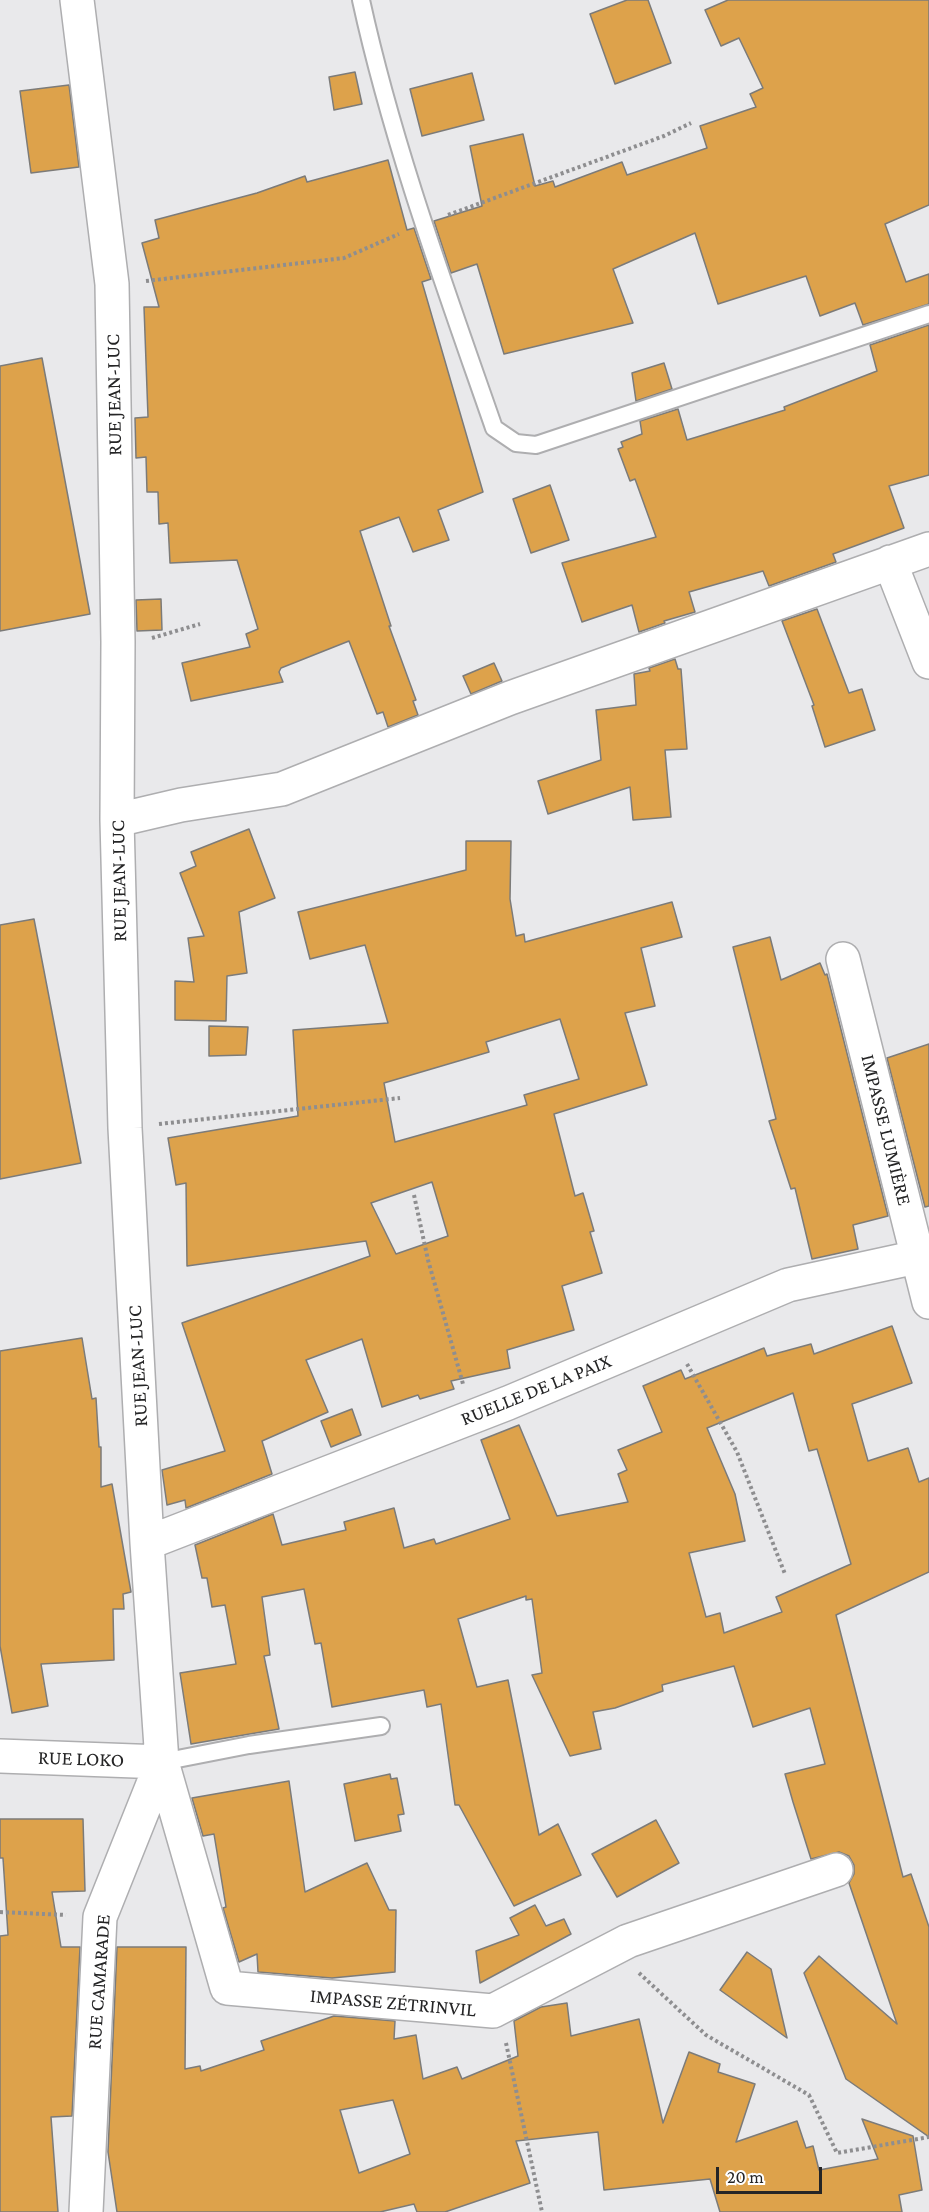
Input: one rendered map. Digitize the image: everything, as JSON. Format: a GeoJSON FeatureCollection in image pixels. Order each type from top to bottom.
{"type":"FeatureCollection","features":[{"type":"Feature","properties":{"kind":"street","name":"RUE JEAN-LUC"},"geometry":{"type":"LineString","coordinates":[[77,0],[112,284],[118,642],[117,820],[125,1128],[147,1543],[162,1762]]}},
{"type":"Feature","properties":{"kind":"street"},"geometry":{"type":"LineString","coordinates":[[117,820],[182,805],[282,789],[510,698],[929,549]]}},
{"type":"Feature","properties":{"kind":"street"},"geometry":{"type":"LineString","coordinates":[[890,562],[929,662]]}},
{"type":"Feature","properties":{"kind":"street","name":"IMPASSE LUMIÈRE"},"geometry":{"type":"LineString","coordinates":[[843,959],[923,1255],[929,1302]]}},
{"type":"Feature","properties":{"kind":"street","name":"RUELLE DE LA PAIX"},"geometry":{"type":"LineString","coordinates":[[147,1543],[472,1417],[788,1286],[923,1255]]}},
{"type":"Feature","properties":{"kind":"street","name":"RUE LOKO"},"geometry":{"type":"LineString","coordinates":[[0,1756],[162,1762]]}},
{"type":"Feature","properties":{"kind":"street","name":"RUE CAMARADE"},"geometry":{"type":"LineString","coordinates":[[86,2212],[99,1917],[162,1762]]}},
{"type":"Feature","properties":{"kind":"street","name":"IMPASSE ZÉTRINVIL"},"geometry":{"type":"LineString","coordinates":[[162,1762],[227,1988],[493,2011],[628,1941],[836,1870]]}},
{"type":"Feature","properties":{"kind":"lane"},"geometry":{"type":"LineString","coordinates":[[361,0],[377,74],[438,267],[494,428],[516,443],[536,446],[929,314]]}},
{"type":"Feature","properties":{"kind":"lane"},"geometry":{"type":"LineString","coordinates":[[162,1762],[249,1745],[381,1726]]}},
{"type":"Feature","properties":{"kind":"path"},"geometry":{"type":"LineString","coordinates":[[118,642],[157,637],[200,624]]}},
{"type":"Feature","properties":{"kind":"path"},"geometry":{"type":"LineString","coordinates":[[125,1128],[400,1098]]}},
{"type":"Feature","properties":{"kind":"path"},"geometry":{"type":"LineString","coordinates":[[414,1195],[428,1260],[472,1417]]}},
{"type":"Feature","properties":{"kind":"path"},"geometry":{"type":"LineString","coordinates":[[677,1332],[688,1368],[737,1452],[785,1574]]}},
{"type":"Feature","properties":{"kind":"path"},"geometry":{"type":"LineString","coordinates":[[0,1912],[99,1917]]}},
{"type":"Feature","properties":{"kind":"path"},"geometry":{"type":"LineString","coordinates":[[628,1941],[640,1975],[674,2003],[706,2035],[809,2095],[837,2153],[929,2137]]}},
{"type":"Feature","properties":{"kind":"path"},"geometry":{"type":"LineString","coordinates":[[493,2011],[507,2045],[542,2212]]}},
{"type":"Feature","properties":{"kind":"building"},"geometry":{"type":"Polygon","coordinates":[[[627,0],[648,0],[671,63],[615,84],[590,14],[627,0]]]}},
{"type":"Feature","properties":{"kind":"building"},"geometry":{"type":"Polygon","coordinates":[[[728,0],[929,0],[929,205],[885,224],[906,282],[929,274],[929,304],[863,325],[855,303],[820,316],[806,276],[718,304],[695,233],[613,269],[633,323],[504,354],[477,264],[451,273],[434,221],[482,206],[470,146],[523,134],[535,186],[553,181],[555,187],[622,162],[627,175],[707,148],[700,126],[756,107],[750,94],[763,88],[739,38],[721,46],[705,10],[728,0]]]}},
{"type":"Feature","properties":{"kind":"building"},"geometry":{"type":"Polygon","coordinates":[[[355,72],[362,104],[334,110],[329,77],[355,72]]]}},
{"type":"Feature","properties":{"kind":"building"},"geometry":{"type":"Polygon","coordinates":[[[472,73],[484,120],[422,136],[410,89],[472,73]]]}},
{"type":"Feature","properties":{"kind":"building"},"geometry":{"type":"Polygon","coordinates":[[[69,85],[79,167],[31,173],[20,91],[69,85]]]}},
{"type":"Feature","properties":{"kind":"building"},"geometry":{"type":"Polygon","coordinates":[[[388,160],[407,230],[414,228],[431,279],[422,282],[483,492],[438,510],[449,540],[413,552],[399,517],[360,531],[391,626],[389,626],[416,700],[413,701],[418,715],[388,727],[383,712],[377,714],[349,641],[281,668],[279,672],[283,682],[191,701],[182,663],[250,647],[246,634],[258,629],[237,560],[170,563],[168,523],[159,524],[158,492],[147,492],[146,457],[136,458],[135,418],[148,417],[144,307],[159,307],[142,243],[159,238],[155,220],[257,193],[305,176],[307,182],[388,160]]]}},
{"type":"Feature","properties":{"kind":"building"},"geometry":{"type":"Polygon","coordinates":[[[929,325],[929,475],[889,486],[904,528],[833,554],[836,562],[769,586],[763,571],[689,592],[695,612],[664,621],[665,623],[639,632],[632,605],[582,622],[562,563],[656,537],[635,479],[630,481],[618,449],[623,447],[621,442],[642,434],[640,421],[678,409],[687,440],[785,410],[784,407],[877,371],[870,345],[929,325]]]}},
{"type":"Feature","properties":{"kind":"building"},"geometry":{"type":"Polygon","coordinates":[[[42,358],[90,614],[0,631],[0,366],[42,358]]]}},
{"type":"Feature","properties":{"kind":"building"},"geometry":{"type":"Polygon","coordinates":[[[664,363],[672,389],[636,401],[632,373],[664,363]]]}},
{"type":"Feature","properties":{"kind":"building"},"geometry":{"type":"Polygon","coordinates":[[[550,485],[569,540],[531,553],[513,499],[550,485]]]}},
{"type":"Feature","properties":{"kind":"building"},"geometry":{"type":"Polygon","coordinates":[[[161,599],[162,630],[137,631],[136,600],[161,599]]]}},
{"type":"Feature","properties":{"kind":"building"},"geometry":{"type":"Polygon","coordinates":[[[817,609],[849,693],[862,689],[875,730],[825,747],[812,706],[814,705],[782,621],[817,609]]]}},
{"type":"Feature","properties":{"kind":"building"},"geometry":{"type":"Polygon","coordinates":[[[675,659],[678,669],[681,669],[687,749],[665,750],[671,817],[633,820],[630,787],[548,814],[538,781],[601,760],[596,710],[636,705],[634,674],[650,671],[649,668],[675,659]]]}},
{"type":"Feature","properties":{"kind":"building"},"geometry":{"type":"Polygon","coordinates":[[[494,663],[502,681],[471,694],[463,676],[494,663]]]}},
{"type":"Feature","properties":{"kind":"building"},"geometry":{"type":"Polygon","coordinates":[[[249,829],[275,898],[239,912],[247,973],[227,976],[226,1021],[175,1020],[175,981],[194,982],[188,938],[204,936],[180,873],[196,866],[191,852],[249,829]]]}},
{"type":"Feature","properties":{"kind":"building"},"geometry":{"type":"Polygon","coordinates":[[[466,841],[511,841],[510,899],[516,936],[524,934],[525,942],[672,902],[682,937],[641,948],[655,1006],[625,1013],[647,1085],[554,1114],[575,1196],[583,1193],[594,1231],[590,1232],[602,1273],[562,1286],[574,1330],[507,1350],[510,1368],[451,1381],[454,1389],[420,1399],[418,1395],[382,1407],[362,1339],[306,1360],[328,1412],[262,1441],[272,1474],[186,1508],[185,1500],[167,1505],[162,1470],[225,1451],[182,1323],[370,1256],[366,1241],[187,1266],[186,1183],[176,1185],[168,1138],[298,1116],[293,1030],[388,1023],[365,945],[310,959],[298,912],[466,870],[466,841]],[[560,1019],[486,1042],[489,1052],[384,1083],[395,1142],[527,1105],[524,1095],[579,1079],[560,1019]],[[432,1182],[371,1203],[396,1254],[448,1236],[432,1182]]]}},
{"type":"Feature","properties":{"kind":"building"},"geometry":{"type":"Polygon","coordinates":[[[34,919],[81,1163],[0,1179],[0,925],[34,919]]]}},
{"type":"Feature","properties":{"kind":"building"},"geometry":{"type":"Polygon","coordinates":[[[770,937],[781,980],[820,963],[825,975],[827,974],[888,1216],[853,1225],[858,1249],[812,1259],[795,1188],[791,1189],[769,1121],[776,1119],[733,947],[770,937]]]}},
{"type":"Feature","properties":{"kind":"building"},"geometry":{"type":"Polygon","coordinates":[[[209,1026],[248,1027],[246,1055],[209,1056],[209,1026]]]}},
{"type":"Feature","properties":{"kind":"building"},"geometry":{"type":"Polygon","coordinates":[[[929,1044],[929,1206],[925,1207],[887,1058],[929,1044]]]}},
{"type":"Feature","properties":{"kind":"building"},"geometry":{"type":"Polygon","coordinates":[[[892,1326],[912,1383],[852,1404],[868,1461],[908,1448],[919,1482],[929,1478],[929,1572],[836,1615],[903,1877],[911,1874],[929,1927],[929,2137],[846,2079],[804,1973],[819,1956],[897,2024],[849,1883],[854,1874],[854,1865],[849,1856],[839,1852],[811,1859],[785,1774],[825,1764],[810,1708],[753,1727],[734,1666],[662,1685],[663,1691],[615,1708],[593,1712],[601,1749],[570,1756],[532,1675],[542,1673],[532,1599],[526,1600],[526,1596],[458,1619],[477,1687],[508,1680],[539,1835],[558,1824],[581,1875],[514,1906],[459,1805],[455,1805],[441,1704],[427,1707],[424,1690],[332,1707],[321,1643],[315,1644],[304,1589],[262,1597],[270,1655],[264,1656],[279,1729],[191,1744],[180,1673],[236,1664],[225,1605],[212,1607],[207,1578],[202,1578],[195,1545],[273,1514],[282,1545],[346,1530],[344,1522],[394,1508],[404,1548],[434,1539],[436,1544],[510,1519],[481,1440],[519,1425],[557,1516],[628,1502],[618,1474],[627,1470],[618,1450],[662,1432],[643,1386],[681,1370],[685,1379],[764,1348],[767,1356],[811,1344],[814,1354],[892,1326]],[[793,1393],[707,1428],[735,1494],[745,1541],[689,1553],[706,1617],[720,1613],[724,1633],[782,1612],[776,1597],[851,1564],[817,1449],[809,1451],[793,1393]]]}},
{"type":"Feature","properties":{"kind":"building"},"geometry":{"type":"Polygon","coordinates":[[[82,1338],[92,1399],[96,1398],[99,1447],[101,1447],[101,1487],[112,1484],[131,1592],[123,1594],[124,1609],[113,1609],[114,1660],[41,1664],[48,1706],[12,1713],[0,1646],[0,1351],[82,1338]]]}},
{"type":"Feature","properties":{"kind":"building"},"geometry":{"type":"Polygon","coordinates":[[[352,1409],[361,1435],[331,1447],[321,1421],[352,1409]]]}},
{"type":"Feature","properties":{"kind":"building"},"geometry":{"type":"Polygon","coordinates":[[[390,1774],[391,1779],[397,1778],[404,1814],[398,1815],[401,1831],[355,1841],[344,1784],[390,1774]]]}},
{"type":"Feature","properties":{"kind":"building"},"geometry":{"type":"Polygon","coordinates":[[[289,1781],[305,1892],[367,1863],[389,1910],[396,1910],[395,1972],[332,1978],[258,1972],[257,1954],[239,1962],[223,1908],[226,1907],[214,1834],[203,1836],[192,1798],[289,1781]]]}},
{"type":"Feature","properties":{"kind":"building"},"geometry":{"type":"Polygon","coordinates":[[[0,1819],[83,1819],[85,1891],[52,1892],[61,1947],[80,1947],[72,2116],[51,2117],[58,2212],[0,2212],[0,1936],[8,1935],[3,1858],[0,1858],[0,1819]]]}},
{"type":"Feature","properties":{"kind":"building"},"geometry":{"type":"Polygon","coordinates":[[[656,1820],[679,1863],[617,1897],[592,1854],[656,1820]]]}},
{"type":"Feature","properties":{"kind":"building"},"geometry":{"type":"Polygon","coordinates":[[[535,1905],[546,1926],[564,1919],[571,1934],[480,1983],[476,1951],[519,1935],[510,1918],[535,1905]]]}},
{"type":"Feature","properties":{"kind":"building"},"geometry":{"type":"Polygon","coordinates":[[[117,1947],[186,1947],[185,2069],[200,2066],[201,2071],[264,2050],[261,2041],[334,2016],[395,2021],[394,2039],[416,2035],[423,2079],[457,2067],[462,2079],[518,2056],[514,2021],[541,2007],[567,2003],[571,2036],[639,2019],[663,2123],[689,2052],[720,2064],[718,2072],[755,2084],[736,2142],[797,2121],[806,2148],[813,2146],[819,2170],[878,2159],[862,2119],[913,2136],[922,2190],[899,2195],[902,2212],[720,2212],[710,2179],[604,2190],[598,2132],[516,2141],[530,2183],[445,2212],[417,2212],[414,2204],[380,2212],[117,2212],[108,2152],[117,1947]],[[393,2100],[340,2110],[359,2173],[410,2154],[393,2100]]]}},
{"type":"Feature","properties":{"kind":"building"},"geometry":{"type":"Polygon","coordinates":[[[747,1952],[771,1969],[787,2038],[720,1990],[747,1952]]]}}]}
